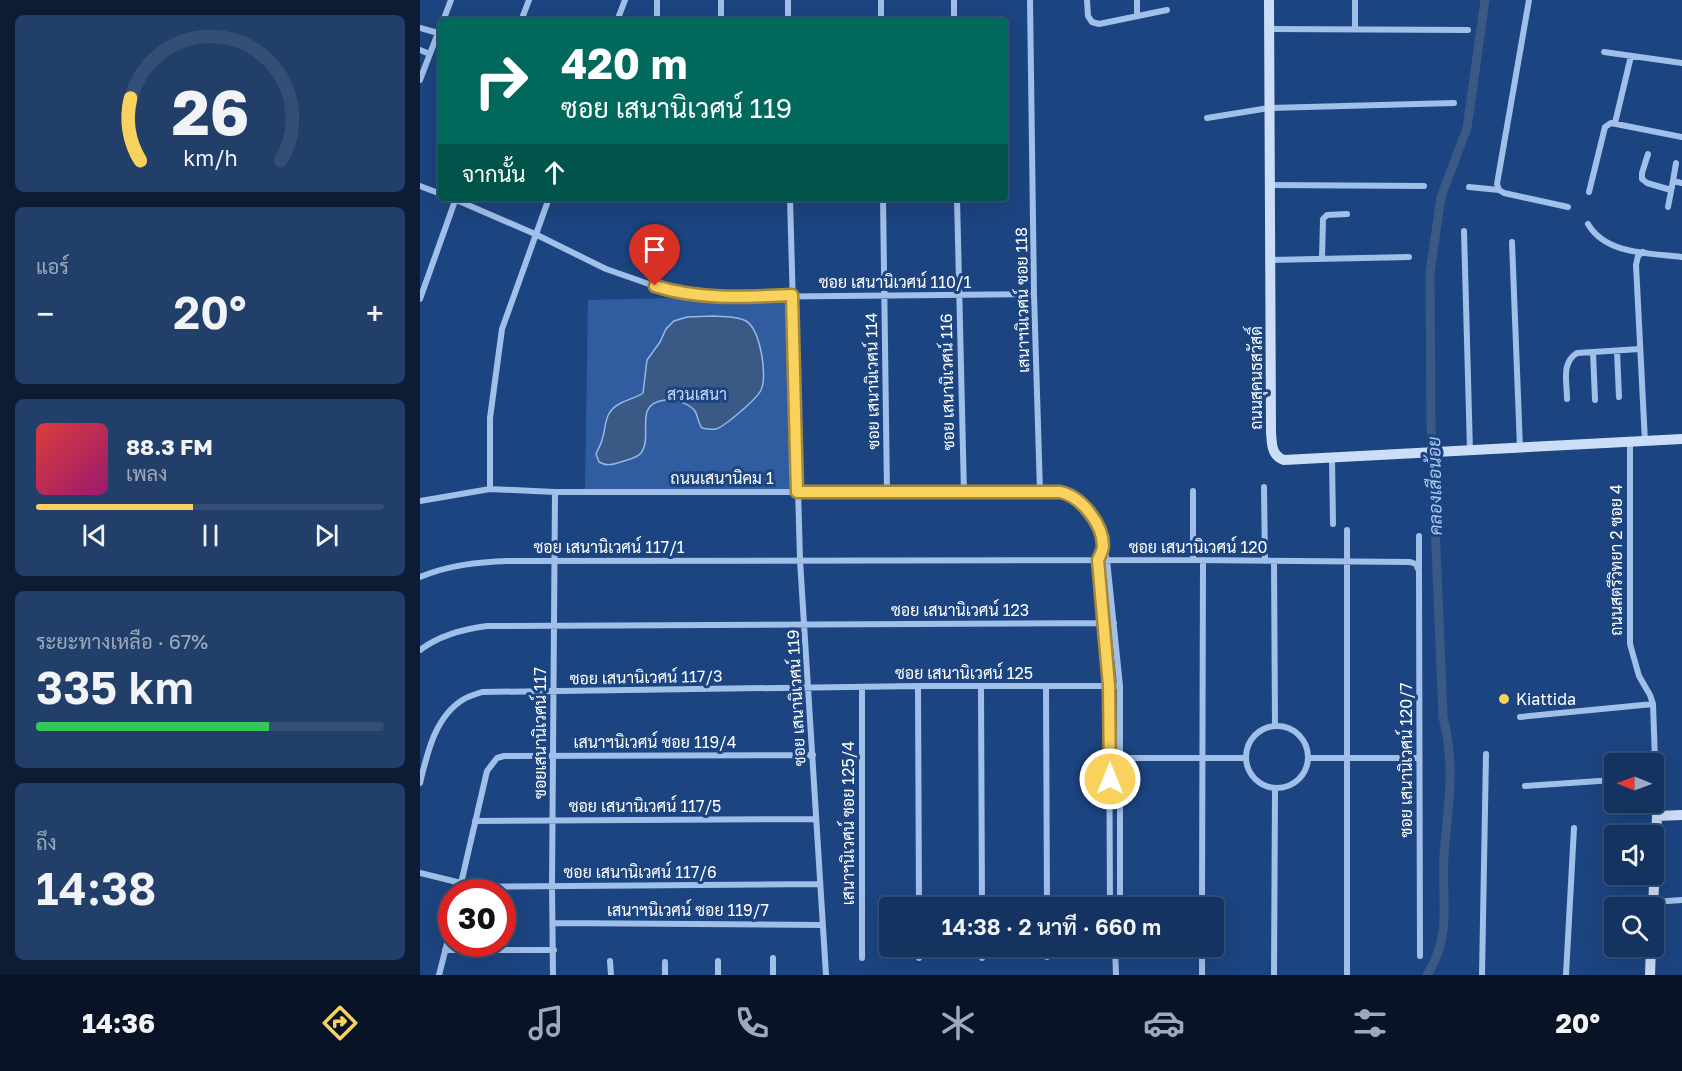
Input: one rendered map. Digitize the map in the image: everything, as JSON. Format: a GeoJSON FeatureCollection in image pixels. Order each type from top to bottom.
{"type":"FeatureCollection","features":[{"type":"Feature","properties":{"kind":"main road","name":"ถนนสุคนธสวัสดิ์"},"geometry":{"type":"LineString","coordinates":[[1269,0],[1272,450],[1279,458],[1284,460],[1332,458],[1682,439]]}},
{"type":"Feature","properties":{"kind":"main road"},"geometry":{"type":"LineString","coordinates":[[1653,897],[1657,816],[1682,815]]}},
{"type":"Feature","properties":{"kind":"main road"},"geometry":{"type":"LineString","coordinates":[[1650,975],[1651,957]]}},
{"type":"Feature","properties":{"kind":"street"},"geometry":{"type":"LineString","coordinates":[[444,18],[451,0]]}},
{"type":"Feature","properties":{"kind":"street"},"geometry":{"type":"LineString","coordinates":[[522,18],[529,0]]}},
{"type":"Feature","properties":{"kind":"street"},"geometry":{"type":"LineString","coordinates":[[618,18],[625,0]]}},
{"type":"Feature","properties":{"kind":"street"},"geometry":{"type":"LineString","coordinates":[[657,0],[657,18]]}},
{"type":"Feature","properties":{"kind":"street"},"geometry":{"type":"LineString","coordinates":[[721,0],[721,18]]}},
{"type":"Feature","properties":{"kind":"street"},"geometry":{"type":"LineString","coordinates":[[788,0],[788,18]]}},
{"type":"Feature","properties":{"kind":"street"},"geometry":{"type":"LineString","coordinates":[[881,0],[881,18]]}},
{"type":"Feature","properties":{"kind":"street"},"geometry":{"type":"LineString","coordinates":[[954,0],[954,18]]}},
{"type":"Feature","properties":{"kind":"street","name":"เสนาฯนิเวศน์ ซอย 118"},"geometry":{"type":"LineString","coordinates":[[1030,0],[1034,294],[1041,492]]}},
{"type":"Feature","properties":{"kind":"street"},"geometry":{"type":"LineString","coordinates":[[1087,0],[1088,16],[1092,22],[1099,24],[1167,10]]}},
{"type":"Feature","properties":{"kind":"street"},"geometry":{"type":"LineString","coordinates":[[1137,0],[1137,16]]}},
{"type":"Feature","properties":{"kind":"street"},"geometry":{"type":"LineString","coordinates":[[1355,0],[1355,29]]}},
{"type":"Feature","properties":{"kind":"street"},"geometry":{"type":"LineString","coordinates":[[1529,0],[1497,184],[1499,190],[1504,194],[1568,207]]}},
{"type":"Feature","properties":{"kind":"street"},"geometry":{"type":"LineString","coordinates":[[420,28],[438,33],[420,80]]}},
{"type":"Feature","properties":{"kind":"street"},"geometry":{"type":"LineString","coordinates":[[1269,29],[1468,30]]}},
{"type":"Feature","properties":{"kind":"street"},"geometry":{"type":"LineString","coordinates":[[420,50],[430,54]]}},
{"type":"Feature","properties":{"kind":"street"},"geometry":{"type":"LineString","coordinates":[[1604,52],[1682,63]]}},
{"type":"Feature","properties":{"kind":"street"},"geometry":{"type":"LineString","coordinates":[[1616,123],[1631,56]]}},
{"type":"Feature","properties":{"kind":"street"},"geometry":{"type":"LineString","coordinates":[[1207,118],[1269,108],[1454,102]]}},
{"type":"Feature","properties":{"kind":"street"},"geometry":{"type":"LineString","coordinates":[[1589,192],[1605,127],[1611,123],[1682,138]]}},
{"type":"Feature","properties":{"kind":"street"},"geometry":{"type":"LineString","coordinates":[[1648,154],[1642,179],[1647,183],[1671,190]]}},
{"type":"Feature","properties":{"kind":"street"},"geometry":{"type":"LineString","coordinates":[[1668,207],[1676,163]]}},
{"type":"Feature","properties":{"kind":"street"},"geometry":{"type":"LineString","coordinates":[[1673,181],[1682,183]]}},
{"type":"Feature","properties":{"kind":"street"},"geometry":{"type":"LineString","coordinates":[[1270,185],[1424,186]]}},
{"type":"Feature","properties":{"kind":"street"},"geometry":{"type":"LineString","coordinates":[[420,186],[438,193]]}},
{"type":"Feature","properties":{"kind":"street"},"geometry":{"type":"LineString","coordinates":[[1469,187],[1499,190]]}},
{"type":"Feature","properties":{"kind":"street"},"geometry":{"type":"LineString","coordinates":[[420,299],[454,201]]}},
{"type":"Feature","properties":{"kind":"street","name":"ซอย เสนานิเวศน์ 110/1"},"geometry":{"type":"LineString","coordinates":[[462,201],[606,269],[669,291],[738,297],[1034,294]]}},
{"type":"Feature","properties":{"kind":"street"},"geometry":{"type":"LineString","coordinates":[[490,489],[490,418],[502,329],[548,201]]}},
{"type":"Feature","properties":{"kind":"street","name":"ซอย เสนานิเวศน์ 119"},"geometry":{"type":"LineString","coordinates":[[790,201],[800,560],[826,975]]}},
{"type":"Feature","properties":{"kind":"street","name":"ซอย เสนานิเวศน์ 114"},"geometry":{"type":"LineString","coordinates":[[883,201],[887,492]]}},
{"type":"Feature","properties":{"kind":"street","name":"ซอย เสนานิเวศน์ 116"},"geometry":{"type":"LineString","coordinates":[[957,201],[964,493]]}},
{"type":"Feature","properties":{"kind":"street"},"geometry":{"type":"LineString","coordinates":[[1322,258],[1323,219],[1328,215],[1347,214]]}},
{"type":"Feature","properties":{"kind":"street"},"geometry":{"type":"LineString","coordinates":[[1588,224],[1598,238],[1615,247],[1682,256]]}},
{"type":"Feature","properties":{"kind":"street"},"geometry":{"type":"LineString","coordinates":[[1464,231],[1470,451]]}},
{"type":"Feature","properties":{"kind":"street"},"geometry":{"type":"LineString","coordinates":[[1512,242],[1520,448]]}},
{"type":"Feature","properties":{"kind":"street"},"geometry":{"type":"LineString","coordinates":[[1644,252],[1638,256],[1636,265],[1645,442]]}},
{"type":"Feature","properties":{"kind":"street"},"geometry":{"type":"LineString","coordinates":[[1270,260],[1409,257]]}},
{"type":"Feature","properties":{"kind":"street"},"geometry":{"type":"LineString","coordinates":[[1568,399],[1567,362],[1577,352],[1640,349]]}},
{"type":"Feature","properties":{"kind":"street"},"geometry":{"type":"LineString","coordinates":[[1617,351],[1619,397]]}},
{"type":"Feature","properties":{"kind":"street"},"geometry":{"type":"LineString","coordinates":[[1593,352],[1596,400]]}},
{"type":"Feature","properties":{"kind":"street","name":"ถนนสตรีวิทยา 2 ซอย 4"},"geometry":{"type":"LineString","coordinates":[[1630,443],[1630,644],[1639,675],[1653,704],[1654,753]]}},
{"type":"Feature","properties":{"kind":"street"},"geometry":{"type":"LineString","coordinates":[[1332,458],[1333,524]]}},
{"type":"Feature","properties":{"kind":"street"},"geometry":{"type":"LineString","coordinates":[[1264,487],[1265,561]]}},
{"type":"Feature","properties":{"kind":"street","name":"ถนนเสนานิคม 1"},"geometry":{"type":"LineString","coordinates":[[420,501],[490,489],[555,492],[1041,492],[1067,494],[1076,499],[1095,519],[1107,560],[1114,622],[1120,686],[1120,897]]}},
{"type":"Feature","properties":{"kind":"street"},"geometry":{"type":"LineString","coordinates":[[1193,491],[1193,560]]}},
{"type":"Feature","properties":{"kind":"street","name":"ซอยเสนานิเวศน์ 117"},"geometry":{"type":"LineString","coordinates":[[554,975],[552,886],[555,492]]}},
{"type":"Feature","properties":{"kind":"street"},"geometry":{"type":"LineString","coordinates":[[1347,530],[1347,975]]}},
{"type":"Feature","properties":{"kind":"street"},"geometry":{"type":"LineString","coordinates":[[1419,536],[1419,572]]}},
{"type":"Feature","properties":{"kind":"street"},"geometry":{"type":"LineString","coordinates":[[1103,546],[1098,560],[1109,686],[1110,897]]}},
{"type":"Feature","properties":{"kind":"street","name":"ซอย เสนานิเวศน์ 120"},"geometry":{"type":"LineString","coordinates":[[800,560],[1203,560],[1410,562],[1416,564]]}},
{"type":"Feature","properties":{"kind":"street","name":"ซอย เสนานิเวศน์ 117/1"},"geometry":{"type":"LineString","coordinates":[[420,577],[436,570],[474,562],[800,560]]}},
{"type":"Feature","properties":{"kind":"street"},"geometry":{"type":"LineString","coordinates":[[1202,897],[1203,560]]}},
{"type":"Feature","properties":{"kind":"street"},"geometry":{"type":"LineString","coordinates":[[1274,561],[1275,726]]}},
{"type":"Feature","properties":{"kind":"street","name":"ซอย เสนานิเวศน์ 120/7"},"geometry":{"type":"LineString","coordinates":[[1416,564],[1419,572],[1419,956]]}},
{"type":"Feature","properties":{"kind":"street","name":"ซอย เสนานิเวศน์ 123"},"geometry":{"type":"LineString","coordinates":[[420,650],[445,636],[464,629],[487,626],[1114,622]]}},
{"type":"Feature","properties":{"kind":"street"},"geometry":{"type":"LineString","coordinates":[[918,686],[919,897]]}},
{"type":"Feature","properties":{"kind":"street"},"geometry":{"type":"LineString","coordinates":[[981,686],[982,897]]}},
{"type":"Feature","properties":{"kind":"street","name":"ซอย เสนานิเวศน์ 125"},"geometry":{"type":"LineString","coordinates":[[809,688],[1120,686]]}},
{"type":"Feature","properties":{"kind":"street","name":"เสนาฯนิเวศน์ ซอย 125/4"},"geometry":{"type":"LineString","coordinates":[[861,687],[862,958]]}},
{"type":"Feature","properties":{"kind":"street"},"geometry":{"type":"LineString","coordinates":[[1046,687],[1047,897]]}},
{"type":"Feature","properties":{"kind":"street","name":"ซอย เสนานิเวศน์ 117/3"},"geometry":{"type":"LineString","coordinates":[[420,783],[427,755],[439,725],[464,699],[482,692],[809,688]]}},
{"type":"Feature","properties":{"kind":"street"},"geometry":{"type":"LineString","coordinates":[[1520,717],[1653,704]]}},
{"type":"Feature","properties":{"kind":"street"},"geometry":{"type":"LineString","coordinates":[[1275,726],[1284,726],[1299,735],[1307,749],[1308,758],[1301,778],[1289,786],[1275,789],[1258,782],[1247,767],[1246,758],[1251,740],[1258,733],[1275,726]]}},
{"type":"Feature","properties":{"kind":"street","name":"เสนาฯนิเวศน์ ซอย 119/4"},"geometry":{"type":"LineString","coordinates":[[475,821],[488,771],[497,758],[504,756],[813,754]]}},
{"type":"Feature","properties":{"kind":"street"},"geometry":{"type":"LineString","coordinates":[[1482,975],[1486,754]]}},
{"type":"Feature","properties":{"kind":"street"},"geometry":{"type":"LineString","coordinates":[[1110,758],[1246,758]]}},
{"type":"Feature","properties":{"kind":"street"},"geometry":{"type":"LineString","coordinates":[[1308,758],[1419,758]]}},
{"type":"Feature","properties":{"kind":"street"},"geometry":{"type":"LineString","coordinates":[[1525,786],[1604,781]]}},
{"type":"Feature","properties":{"kind":"street"},"geometry":{"type":"LineString","coordinates":[[1274,975],[1275,789]]}},
{"type":"Feature","properties":{"kind":"street","name":"ซอย เสนานิเวศน์ 117/5"},"geometry":{"type":"LineString","coordinates":[[475,821],[816,819]]}},
{"type":"Feature","properties":{"kind":"street"},"geometry":{"type":"LineString","coordinates":[[462,879],[475,821]]}},
{"type":"Feature","properties":{"kind":"street"},"geometry":{"type":"LineString","coordinates":[[1566,975],[1574,828]]}},
{"type":"Feature","properties":{"kind":"street","name":"ซอย เสนานิเวศน์ 117/6"},"geometry":{"type":"LineString","coordinates":[[420,873],[438,880]]}},
{"type":"Feature","properties":{"kind":"street","name":"ซอย เสนานิเวศน์ 117/6"},"geometry":{"type":"LineString","coordinates":[[516,887],[819,884]]}},
{"type":"Feature","properties":{"kind":"street"},"geometry":{"type":"LineString","coordinates":[[1664,903],[1682,900]]}},
{"type":"Feature","properties":{"kind":"street","name":"เสนาฯนิเวศน์ ซอย 119/7"},"geometry":{"type":"LineString","coordinates":[[553,923],[822,925]]}},
{"type":"Feature","properties":{"kind":"street"},"geometry":{"type":"LineString","coordinates":[[516,950],[554,950]]}},
{"type":"Feature","properties":{"kind":"street"},"geometry":{"type":"LineString","coordinates":[[439,975],[443,957]]}},
{"type":"Feature","properties":{"kind":"street"},"geometry":{"type":"LineString","coordinates":[[1115,957],[1116,975]]}},
{"type":"Feature","properties":{"kind":"street"},"geometry":{"type":"LineString","coordinates":[[1202,957],[1202,975]]}},
{"type":"Feature","properties":{"kind":"street"},"geometry":{"type":"LineString","coordinates":[[773,958],[773,975]]}},
{"type":"Feature","properties":{"kind":"street"},"geometry":{"type":"LineString","coordinates":[[610,961],[611,975]]}},
{"type":"Feature","properties":{"kind":"street"},"geometry":{"type":"LineString","coordinates":[[718,961],[718,975]]}},
{"type":"Feature","properties":{"kind":"street"},"geometry":{"type":"LineString","coordinates":[[665,962],[665,975]]}},
{"type":"Feature","properties":{"kind":"green space","name":"สวนเสนา"},"geometry":{"type":"Polygon","coordinates":[[[792,295],[797,492],[585,492],[588,300],[792,295]]]}},
{"type":"Feature","properties":{"kind":"shaded area"},"geometry":{"type":"Polygon","coordinates":[[[714,316],[743,319],[755,333],[764,374],[758,394],[733,418],[714,429],[702,428],[695,411],[685,404],[669,400],[655,403],[646,414],[646,438],[641,453],[634,458],[615,464],[607,465],[599,462],[596,454],[602,442],[608,415],[615,407],[643,393],[647,360],[666,329],[674,321],[687,317],[714,316]]]}},
{"type":"Feature","properties":{"kind":"waterway","name":"คลองเสือน้อย"},"geometry":{"type":"LineString","coordinates":[[1427,975],[1435,960],[1443,931],[1443,870],[1450,769],[1443,717],[1431,425],[1430,272],[1441,197],[1467,128],[1485,0]]}},
{"type":"Feature","properties":{"kind":"place","name":"Kiattida"},"geometry":{"type":"Point","coordinates":[1504,699]}},
{"type":"Feature","properties":{"kind":"route"},"geometry":{"type":"LineString","coordinates":[[655,286],[669,291],[738,297],[792,295],[797,492],[1060,492],[1076,499],[1084,506],[1095,519],[1103,546],[1098,560],[1109,686],[1110,779]]}}]}
